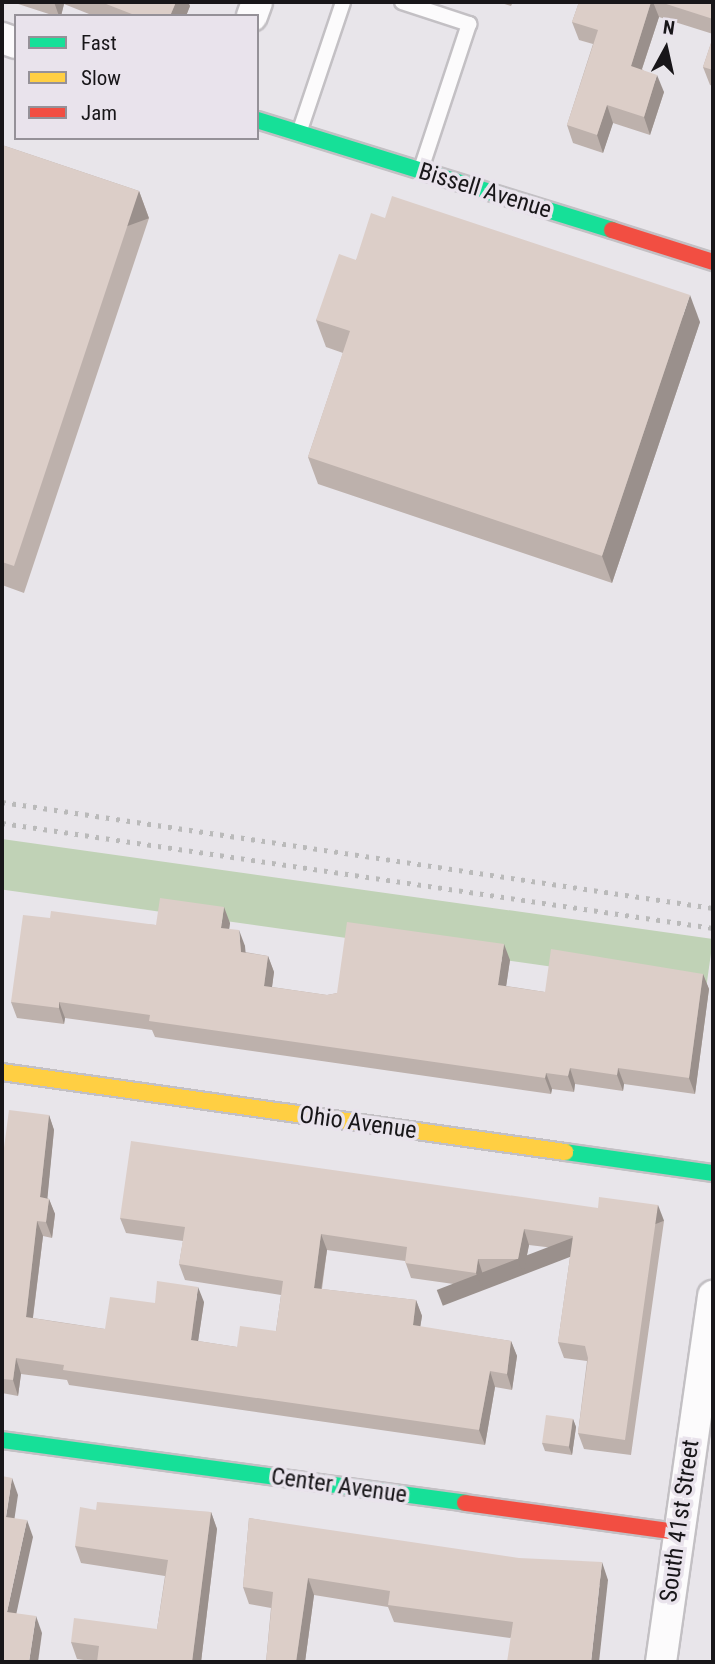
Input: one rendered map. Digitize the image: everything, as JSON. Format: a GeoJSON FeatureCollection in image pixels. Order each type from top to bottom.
{"type":"FeatureCollection","features":[{"type":"Feature","properties":{"kind":"street","name":"Bissell Avenue"},"geometry":{"type":"LineString","coordinates":[[259,121],[713,262]]}},
{"type":"Feature","properties":{"kind":"street","name":"Ohio Avenue"},"geometry":{"type":"LineString","coordinates":[[2,1072],[713,1173]]}},
{"type":"Feature","properties":{"kind":"street","name":"South 41st Street"},"geometry":{"type":"LineString","coordinates":[[661,1662],[677,1532],[713,1296]]}},
{"type":"Feature","properties":{"kind":"street","name":"Center Avenue"},"geometry":{"type":"LineString","coordinates":[[2,1440],[677,1532]]}},
{"type":"Feature","properties":{"kind":"lane"},"geometry":{"type":"LineString","coordinates":[[299,133],[343,2]]}},
{"type":"Feature","properties":{"kind":"lane"},"geometry":{"type":"LineString","coordinates":[[402,2],[469,24],[420,171]]}},
{"type":"Feature","properties":{"kind":"green space"},"geometry":{"type":"Polygon","coordinates":[[[2,839],[713,939],[706,988],[2,889],[2,839]]]}},
{"type":"Feature","properties":{"kind":"building"},"geometry":{"type":"Polygon","coordinates":[[[101,2],[176,2],[171,14],[132,14],[101,2]]]}},
{"type":"Feature","properties":{"kind":"building"},"geometry":{"type":"Polygon","coordinates":[[[579,2],[651,2],[631,66],[657,75],[644,117],[607,105],[597,135],[567,125],[598,30],[572,22],[579,2]]]}},
{"type":"Feature","properties":{"kind":"building"},"geometry":{"type":"Polygon","coordinates":[[[660,2],[713,2],[713,19],[660,2]]]}},
{"type":"Feature","properties":{"kind":"building"},"geometry":{"type":"Polygon","coordinates":[[[713,37],[713,70],[703,67],[713,37]]]}},
{"type":"Feature","properties":{"kind":"building"},"geometry":{"type":"Polygon","coordinates":[[[2,145],[139,191],[14,566],[2,562],[2,145]]]}},
{"type":"Feature","properties":{"kind":"building"},"geometry":{"type":"Polygon","coordinates":[[[392,196],[690,295],[602,556],[308,457],[350,331],[316,320],[339,254],[356,260],[371,213],[385,218],[392,196]]]}},
{"type":"Feature","properties":{"kind":"building"},"geometry":{"type":"Polygon","coordinates":[[[160,898],[224,907],[221,928],[239,930],[241,952],[268,956],[264,986],[327,995],[337,993],[347,922],[504,944],[498,985],[545,992],[551,949],[703,974],[689,1078],[618,1068],[617,1075],[570,1068],[568,1076],[546,1073],[545,1078],[149,1021],[150,1015],[59,1002],[59,1008],[11,1002],[23,915],[50,918],[51,911],[156,925],[160,898]]]}},
{"type":"Feature","properties":{"kind":"building"},"geometry":{"type":"Polygon","coordinates":[[[9,1110],[49,1115],[40,1197],[49,1199],[46,1222],[37,1221],[26,1317],[57,1322],[105,1329],[110,1297],[155,1303],[157,1281],[198,1287],[191,1340],[237,1347],[240,1326],[276,1331],[283,1281],[179,1264],[185,1227],[120,1218],[131,1141],[598,1208],[599,1197],[658,1205],[625,1440],[578,1433],[588,1358],[585,1346],[558,1342],[573,1236],[524,1229],[518,1259],[478,1259],[476,1273],[405,1263],[407,1247],[321,1234],[314,1288],[416,1300],[413,1325],[511,1341],[507,1374],[490,1371],[479,1430],[63,1370],[64,1365],[16,1358],[13,1380],[2,1379],[2,1163],[9,1110]]]}},
{"type":"Feature","properties":{"kind":"building"},"geometry":{"type":"Polygon","coordinates":[[[546,1415],[573,1419],[569,1446],[542,1443],[546,1415]]]}},
{"type":"Feature","properties":{"kind":"building"},"geometry":{"type":"Polygon","coordinates":[[[2,1476],[12,1478],[6,1517],[27,1520],[7,1612],[36,1616],[29,1662],[2,1662],[2,1476]]]}},
{"type":"Feature","properties":{"kind":"building"},"geometry":{"type":"Polygon","coordinates":[[[97,1502],[211,1512],[192,1662],[97,1662],[99,1646],[71,1642],[74,1618],[157,1629],[168,1560],[75,1546],[80,1507],[96,1510],[97,1502]]]}},
{"type":"Feature","properties":{"kind":"building"},"geometry":{"type":"Polygon","coordinates":[[[249,1518],[519,1558],[602,1562],[591,1662],[507,1662],[513,1622],[388,1605],[390,1591],[308,1578],[296,1662],[266,1662],[273,1592],[243,1587],[249,1518]]]}},
{"type":"Feature","properties":{"kind":"railway"},"geometry":{"type":"LineString","coordinates":[[2,802],[713,908]]}},
{"type":"Feature","properties":{"kind":"railway"},"geometry":{"type":"LineString","coordinates":[[2,823],[713,928]]}},
{"type":"Feature","properties":{"kind":"traffic: fast"},"geometry":{"type":"LineString","coordinates":[[259,121],[612,230]]}},
{"type":"Feature","properties":{"kind":"traffic: fast"},"geometry":{"type":"LineString","coordinates":[[565,1152],[713,1173]]}},
{"type":"Feature","properties":{"kind":"traffic: fast"},"geometry":{"type":"LineString","coordinates":[[2,1440],[465,1503]]}},
{"type":"Feature","properties":{"kind":"traffic: slow"},"geometry":{"type":"LineString","coordinates":[[2,1072],[565,1152]]}},
{"type":"Feature","properties":{"kind":"traffic: jam"},"geometry":{"type":"LineString","coordinates":[[612,230],[713,262]]}},
{"type":"Feature","properties":{"kind":"traffic: jam"},"geometry":{"type":"LineString","coordinates":[[465,1503],[677,1532]]}}]}
